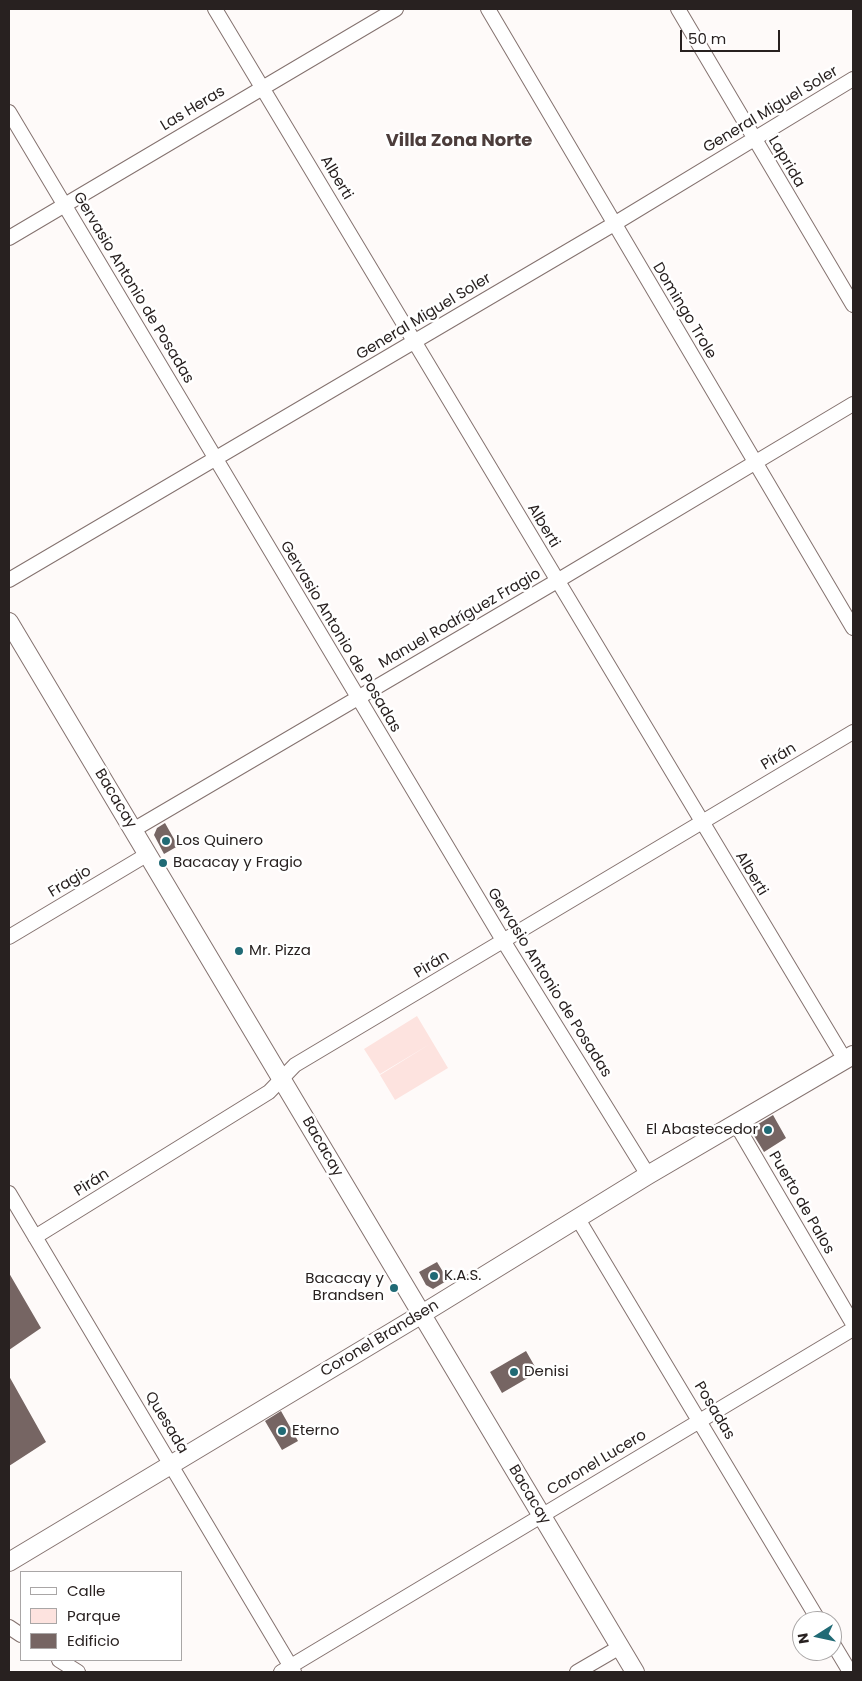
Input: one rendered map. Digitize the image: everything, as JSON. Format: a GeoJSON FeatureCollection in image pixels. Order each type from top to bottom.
{"type":"FeatureCollection","features":[{"type":"Feature","properties":{"kind":"street","name":"Alberti"},"geometry":{"type":"LineString","coordinates":[[216,9],[702,824],[849,1058]]}},
{"type":"Feature","properties":{"kind":"street","name":"Las Heras"},"geometry":{"type":"LineString","coordinates":[[9,238],[262,86],[396,9]]}},
{"type":"Feature","properties":{"kind":"street","name":"Domingo Trole"},"geometry":{"type":"LineString","coordinates":[[488,9],[853,628]]}},
{"type":"Feature","properties":{"kind":"street","name":"Laprida"},"geometry":{"type":"LineString","coordinates":[[678,9],[853,305]]}},
{"type":"Feature","properties":{"kind":"street","name":"General Miguel Soler"},"geometry":{"type":"LineString","coordinates":[[9,580],[614,224],[853,79]]}},
{"type":"Feature","properties":{"kind":"street","name":"Gervasio Antonio de Posadas"},"geometry":{"type":"LineString","coordinates":[[9,112],[357,698],[504,942],[648,1175]]}},
{"type":"Feature","properties":{"kind":"street","name":"Manuel Rodríguez Fragio"},"geometry":{"type":"LineString","coordinates":[[133,830],[557,581],[853,404]]}},
{"type":"Feature","properties":{"kind":"street","name":"Bacacay"},"geometry":{"type":"LineString","coordinates":[[10,627],[148,854],[636,1672]]}},
{"type":"Feature","properties":{"kind":"street","name":"Pirán"},"geometry":{"type":"LineString","coordinates":[[35,1237],[269,1092],[295,1065],[702,824],[853,732]]}},
{"type":"Feature","properties":{"kind":"street","name":"Fragio"},"geometry":{"type":"LineString","coordinates":[[9,937],[148,854]]}},
{"type":"Feature","properties":{"kind":"street","name":"Coronel Brandsen"},"geometry":{"type":"LineString","coordinates":[[9,1562],[422,1314],[648,1175],[849,1058]]}},
{"type":"Feature","properties":{"kind":"street","name":"Puerto de Palos"},"geometry":{"type":"LineString","coordinates":[[736,1124],[853,1324]]}},
{"type":"Feature","properties":{"kind":"street","name":"Quesada"},"geometry":{"type":"LineString","coordinates":[[9,1193],[172,1464],[288,1670]]}},
{"type":"Feature","properties":{"kind":"street","name":"Posadas"},"geometry":{"type":"LineString","coordinates":[[578,1219],[814,1611]]}},
{"type":"Feature","properties":{"kind":"street","name":"Coronel Lucero"},"geometry":{"type":"LineString","coordinates":[[288,1670],[541,1515],[853,1330]]}},
{"type":"Feature","properties":{"kind":"street"},"geometry":{"type":"LineString","coordinates":[[9,1627],[20,1634]]}},
{"type":"Feature","properties":{"kind":"street"},"geometry":{"type":"LineString","coordinates":[[577,1672],[620,1647]]}},
{"type":"Feature","properties":{"kind":"street"},"geometry":{"type":"LineString","coordinates":[[842,1659],[850,1672]]}},
{"type":"Feature","properties":{"kind":"street"},"geometry":{"type":"LineString","coordinates":[[61,1661],[78,1672]]}},
{"type":"Feature","properties":{"kind":"green space"},"geometry":{"type":"Polygon","coordinates":[[[417,1016],[448,1068],[395,1100],[380,1075],[430,1044],[380,1074],[364,1049],[417,1016]]]}},
{"type":"Feature","properties":{"kind":"building","name":"Los Quinero"},"geometry":{"type":"Polygon","coordinates":[[[165,823],[178,846],[164,854],[154,835],[157,828],[165,823]]]}},
{"type":"Feature","properties":{"kind":"building","name":"El Abastecedor"},"geometry":{"type":"Polygon","coordinates":[[[773,1115],[786,1138],[764,1152],[753,1134],[755,1126],[773,1115]]]}},
{"type":"Feature","properties":{"kind":"building","name":"K.A.S."},"geometry":{"type":"Polygon","coordinates":[[[437,1262],[448,1280],[433,1289],[426,1285],[419,1272],[437,1262]]]}},
{"type":"Feature","properties":{"kind":"building"},"geometry":{"type":"Polygon","coordinates":[[[9,1273],[41,1328],[9,1350],[9,1273]]]}},
{"type":"Feature","properties":{"kind":"building","name":"Denisi"},"geometry":{"type":"Polygon","coordinates":[[[526,1351],[538,1372],[502,1393],[490,1372],[526,1351]]]}},
{"type":"Feature","properties":{"kind":"building"},"geometry":{"type":"Polygon","coordinates":[[[9,1376],[46,1442],[9,1466],[9,1376]]]}},
{"type":"Feature","properties":{"kind":"building","name":"Eterno"},"geometry":{"type":"Polygon","coordinates":[[[281,1411],[298,1441],[282,1450],[265,1421],[281,1411]]]}},
{"type":"Feature","properties":{"kind":"place","name":"Los Quinero"},"geometry":{"type":"Point","coordinates":[166,841]}},
{"type":"Feature","properties":{"kind":"place","name":"Bacacay y Fragio"},"geometry":{"type":"Point","coordinates":[163,863]}},
{"type":"Feature","properties":{"kind":"place","name":"Mr. Pizza"},"geometry":{"type":"Point","coordinates":[239,951]}},
{"type":"Feature","properties":{"kind":"place","name":"El Abastecedor"},"geometry":{"type":"Point","coordinates":[768,1130]}},
{"type":"Feature","properties":{"kind":"place","name":"K.A.S."},"geometry":{"type":"Point","coordinates":[434,1276]}},
{"type":"Feature","properties":{"kind":"place","name":"Bacacay y Brandsen"},"geometry":{"type":"Point","coordinates":[394,1288]}},
{"type":"Feature","properties":{"kind":"place","name":"Denisi"},"geometry":{"type":"Point","coordinates":[514,1372]}},
{"type":"Feature","properties":{"kind":"place","name":"Eterno"},"geometry":{"type":"Point","coordinates":[282,1431]}},
{"type":"Feature","properties":{"kind":"district","name":"Villa Zona Norte"},"geometry":{"type":"Point","coordinates":[459,141]}}]}
